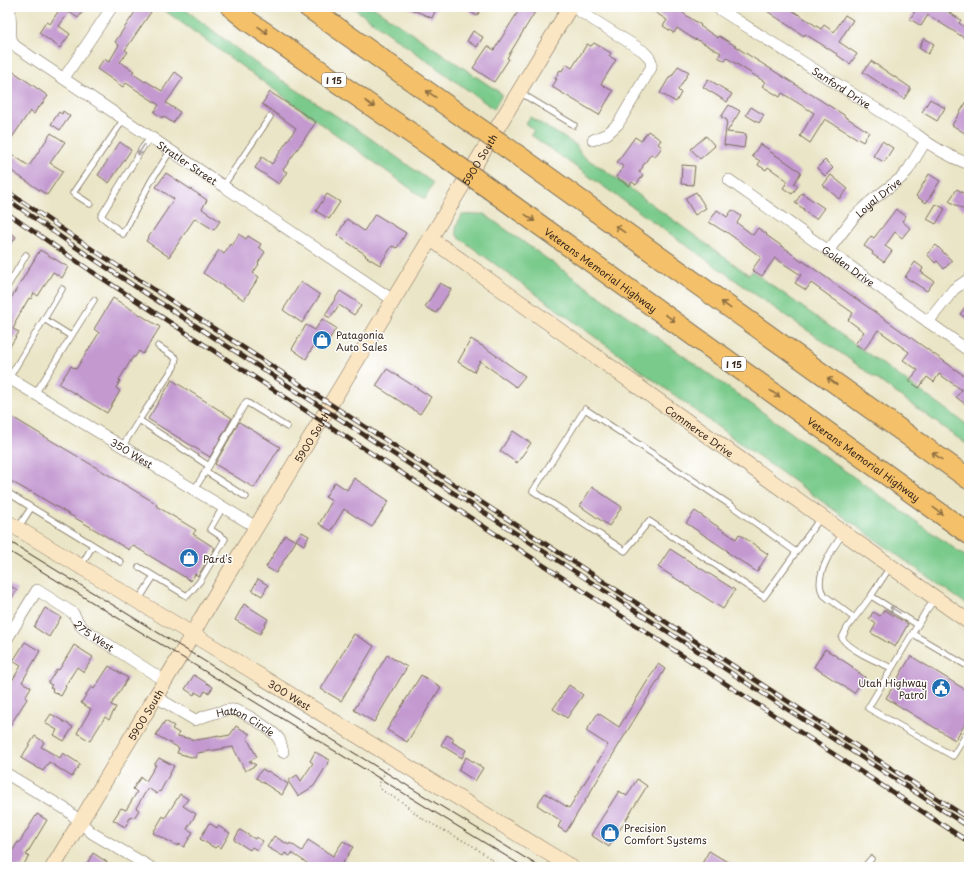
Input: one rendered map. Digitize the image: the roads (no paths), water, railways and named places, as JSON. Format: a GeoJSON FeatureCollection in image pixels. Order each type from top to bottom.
{"type":"FeatureCollection","features":[{"type":"Feature","properties":{"kind":"highway","name":"Veterans Memorial Highway"},"geometry":{"type":"LineString","coordinates":[[231,7],[248,21],[437,151],[969,534]]}},
{"type":"Feature","properties":{"kind":"highway"},"geometry":{"type":"LineString","coordinates":[[308,7],[969,479]]}},
{"type":"Feature","properties":{"kind":"street","name":"Stratler Street"},"geometry":{"type":"LineString","coordinates":[[10,7],[9,39],[15,46],[393,300]]}},
{"type":"Feature","properties":{"kind":"street"},"geometry":{"type":"LineString","coordinates":[[64,78],[112,7]]}},
{"type":"Feature","properties":{"kind":"street"},"geometry":{"type":"LineString","coordinates":[[571,7],[643,51],[649,56],[652,62],[651,68],[618,124],[607,134],[593,140]]}},
{"type":"Feature","properties":{"kind":"street","name":"5900 South"},"geometry":{"type":"LineString","coordinates":[[53,867],[156,697],[256,527],[571,7]]}},
{"type":"Feature","properties":{"kind":"street","name":"Sanford Drive"},"geometry":{"type":"LineString","coordinates":[[716,7],[916,134],[925,142],[943,153],[969,164]]}},
{"type":"Feature","properties":{"kind":"street","name":"Loyal Drive"},"geometry":{"type":"LineString","coordinates":[[828,251],[854,217],[871,201],[901,178],[908,170],[925,142]]}},
{"type":"Feature","properties":{"kind":"street","name":"Golden Drive"},"geometry":{"type":"LineString","coordinates":[[729,180],[969,351]]}},
{"type":"Feature","properties":{"kind":"street","name":"Commerce Drive"},"geometry":{"type":"LineString","coordinates":[[431,239],[969,622]]}},
{"type":"Feature","properties":{"kind":"street"},"geometry":{"type":"LineString","coordinates":[[928,322],[954,289],[969,279]]}},
{"type":"Feature","properties":{"kind":"street","name":"350 West"},"geometry":{"type":"LineString","coordinates":[[8,377],[256,527]]}},
{"type":"Feature","properties":{"kind":"street","name":"300 West"},"geometry":{"type":"LineString","coordinates":[[12,525],[571,867]]}},
{"type":"Feature","properties":{"kind":"street","name":"275 West"},"geometry":{"type":"LineString","coordinates":[[7,639],[37,590],[73,613],[84,629],[165,681]]}},
{"type":"Feature","properties":{"kind":"street","name":"Hatton Circle"},"geometry":{"type":"LineString","coordinates":[[156,697],[195,720],[228,710],[239,711],[272,731],[280,740],[283,752]]}},
{"type":"Feature","properties":{"kind":"street"},"geometry":{"type":"LineString","coordinates":[[7,775],[67,810],[92,833],[150,867]]}},
{"type":"Feature","properties":{"kind":"lane"},"geometry":{"type":"LineString","coordinates":[[519,92],[574,125]]}},
{"type":"Feature","properties":{"kind":"lane"},"geometry":{"type":"LineString","coordinates":[[223,186],[270,117]]}},
{"type":"Feature","properties":{"kind":"lane"},"geometry":{"type":"LineString","coordinates":[[90,204],[73,193],[124,119]]}},
{"type":"Feature","properties":{"kind":"lane"},"geometry":{"type":"LineString","coordinates":[[151,136],[132,164],[101,216],[123,234],[171,150]]}},
{"type":"Feature","properties":{"kind":"lane"},"geometry":{"type":"LineString","coordinates":[[7,286],[26,255]]}},
{"type":"Feature","properties":{"kind":"lane"},"geometry":{"type":"LineString","coordinates":[[8,377],[62,289]]}},
{"type":"Feature","properties":{"kind":"lane"},"geometry":{"type":"LineString","coordinates":[[35,394],[94,300]]}},
{"type":"Feature","properties":{"kind":"lane"},"geometry":{"type":"LineString","coordinates":[[44,319],[71,336]]}},
{"type":"Feature","properties":{"kind":"lane"},"geometry":{"type":"LineString","coordinates":[[122,447],[174,367],[176,358],[158,346]]}},
{"type":"Feature","properties":{"kind":"lane"},"geometry":{"type":"LineString","coordinates":[[194,490],[246,402],[287,427]]}},
{"type":"Feature","properties":{"kind":"lane"},"geometry":{"type":"LineString","coordinates":[[796,552],[732,506],[585,409],[533,491],[625,551],[649,521],[764,597],[821,517]]}},
{"type":"Feature","properties":{"kind":"lane"},"geometry":{"type":"LineString","coordinates":[[139,420],[246,497]]}},
{"type":"Feature","properties":{"kind":"lane"},"geometry":{"type":"LineString","coordinates":[[7,492],[121,562]]}},
{"type":"Feature","properties":{"kind":"lane"},"geometry":{"type":"LineString","coordinates":[[139,567],[186,596],[200,581],[226,539],[210,529],[223,507]]}},
{"type":"Feature","properties":{"kind":"lane"},"geometry":{"type":"LineString","coordinates":[[12,525],[31,508]]}},
{"type":"Feature","properties":{"kind":"lane"},"geometry":{"type":"LineString","coordinates":[[844,533],[835,545],[825,564],[821,578],[821,587],[824,595],[854,618]]}},
{"type":"Feature","properties":{"kind":"lane"},"geometry":{"type":"LineString","coordinates":[[81,567],[93,545]]}},
{"type":"Feature","properties":{"kind":"lane"},"geometry":{"type":"LineString","coordinates":[[890,566],[871,596],[846,628],[842,638],[845,642],[872,660],[892,668]]}},
{"type":"Feature","properties":{"kind":"lane"},"geometry":{"type":"LineString","coordinates":[[138,602],[154,576]]}},
{"type":"Feature","properties":{"kind":"lane"},"geometry":{"type":"LineString","coordinates":[[871,596],[918,625]]}},
{"type":"Feature","properties":{"kind":"lane"},"geometry":{"type":"LineString","coordinates":[[936,598],[868,708],[953,756],[969,730]]}},
{"type":"Feature","properties":{"kind":"lane"},"geometry":{"type":"LineString","coordinates":[[913,634],[969,667]]}},
{"type":"Feature","properties":{"kind":"lane"},"geometry":{"type":"LineString","coordinates":[[864,867],[872,859]]}},
{"type":"Feature","properties":{"kind":"tram line"},"geometry":{"type":"LineString","coordinates":[[7,540],[540,867]]}},
{"type":"Feature","properties":{"kind":"tram line"},"geometry":{"type":"LineString","coordinates":[[7,550],[524,867]]}},
{"type":"Feature","properties":{"kind":"railway"},"geometry":{"type":"LineString","coordinates":[[7,191],[101,255],[969,819]]}},
{"type":"Feature","properties":{"kind":"railway"},"geometry":{"type":"LineString","coordinates":[[7,199],[136,287],[969,827]]}},
{"type":"Feature","properties":{"kind":"railway"},"geometry":{"type":"LineString","coordinates":[[7,213],[91,271],[969,842]]}},
{"type":"Feature","properties":{"kind":"place","name":"Patagonia Auto Sales"},"geometry":{"type":"Point","coordinates":[322,340]}},
{"type":"Feature","properties":{"kind":"place","name":"Pard's"},"geometry":{"type":"Point","coordinates":[189,558]}},
{"type":"Feature","properties":{"kind":"place","name":"Utah Highway Patrol"},"geometry":{"type":"Point","coordinates":[941,688]}},
{"type":"Feature","properties":{"kind":"place","name":"Precision Comfort Systems"},"geometry":{"type":"Point","coordinates":[610,833]}}]}
